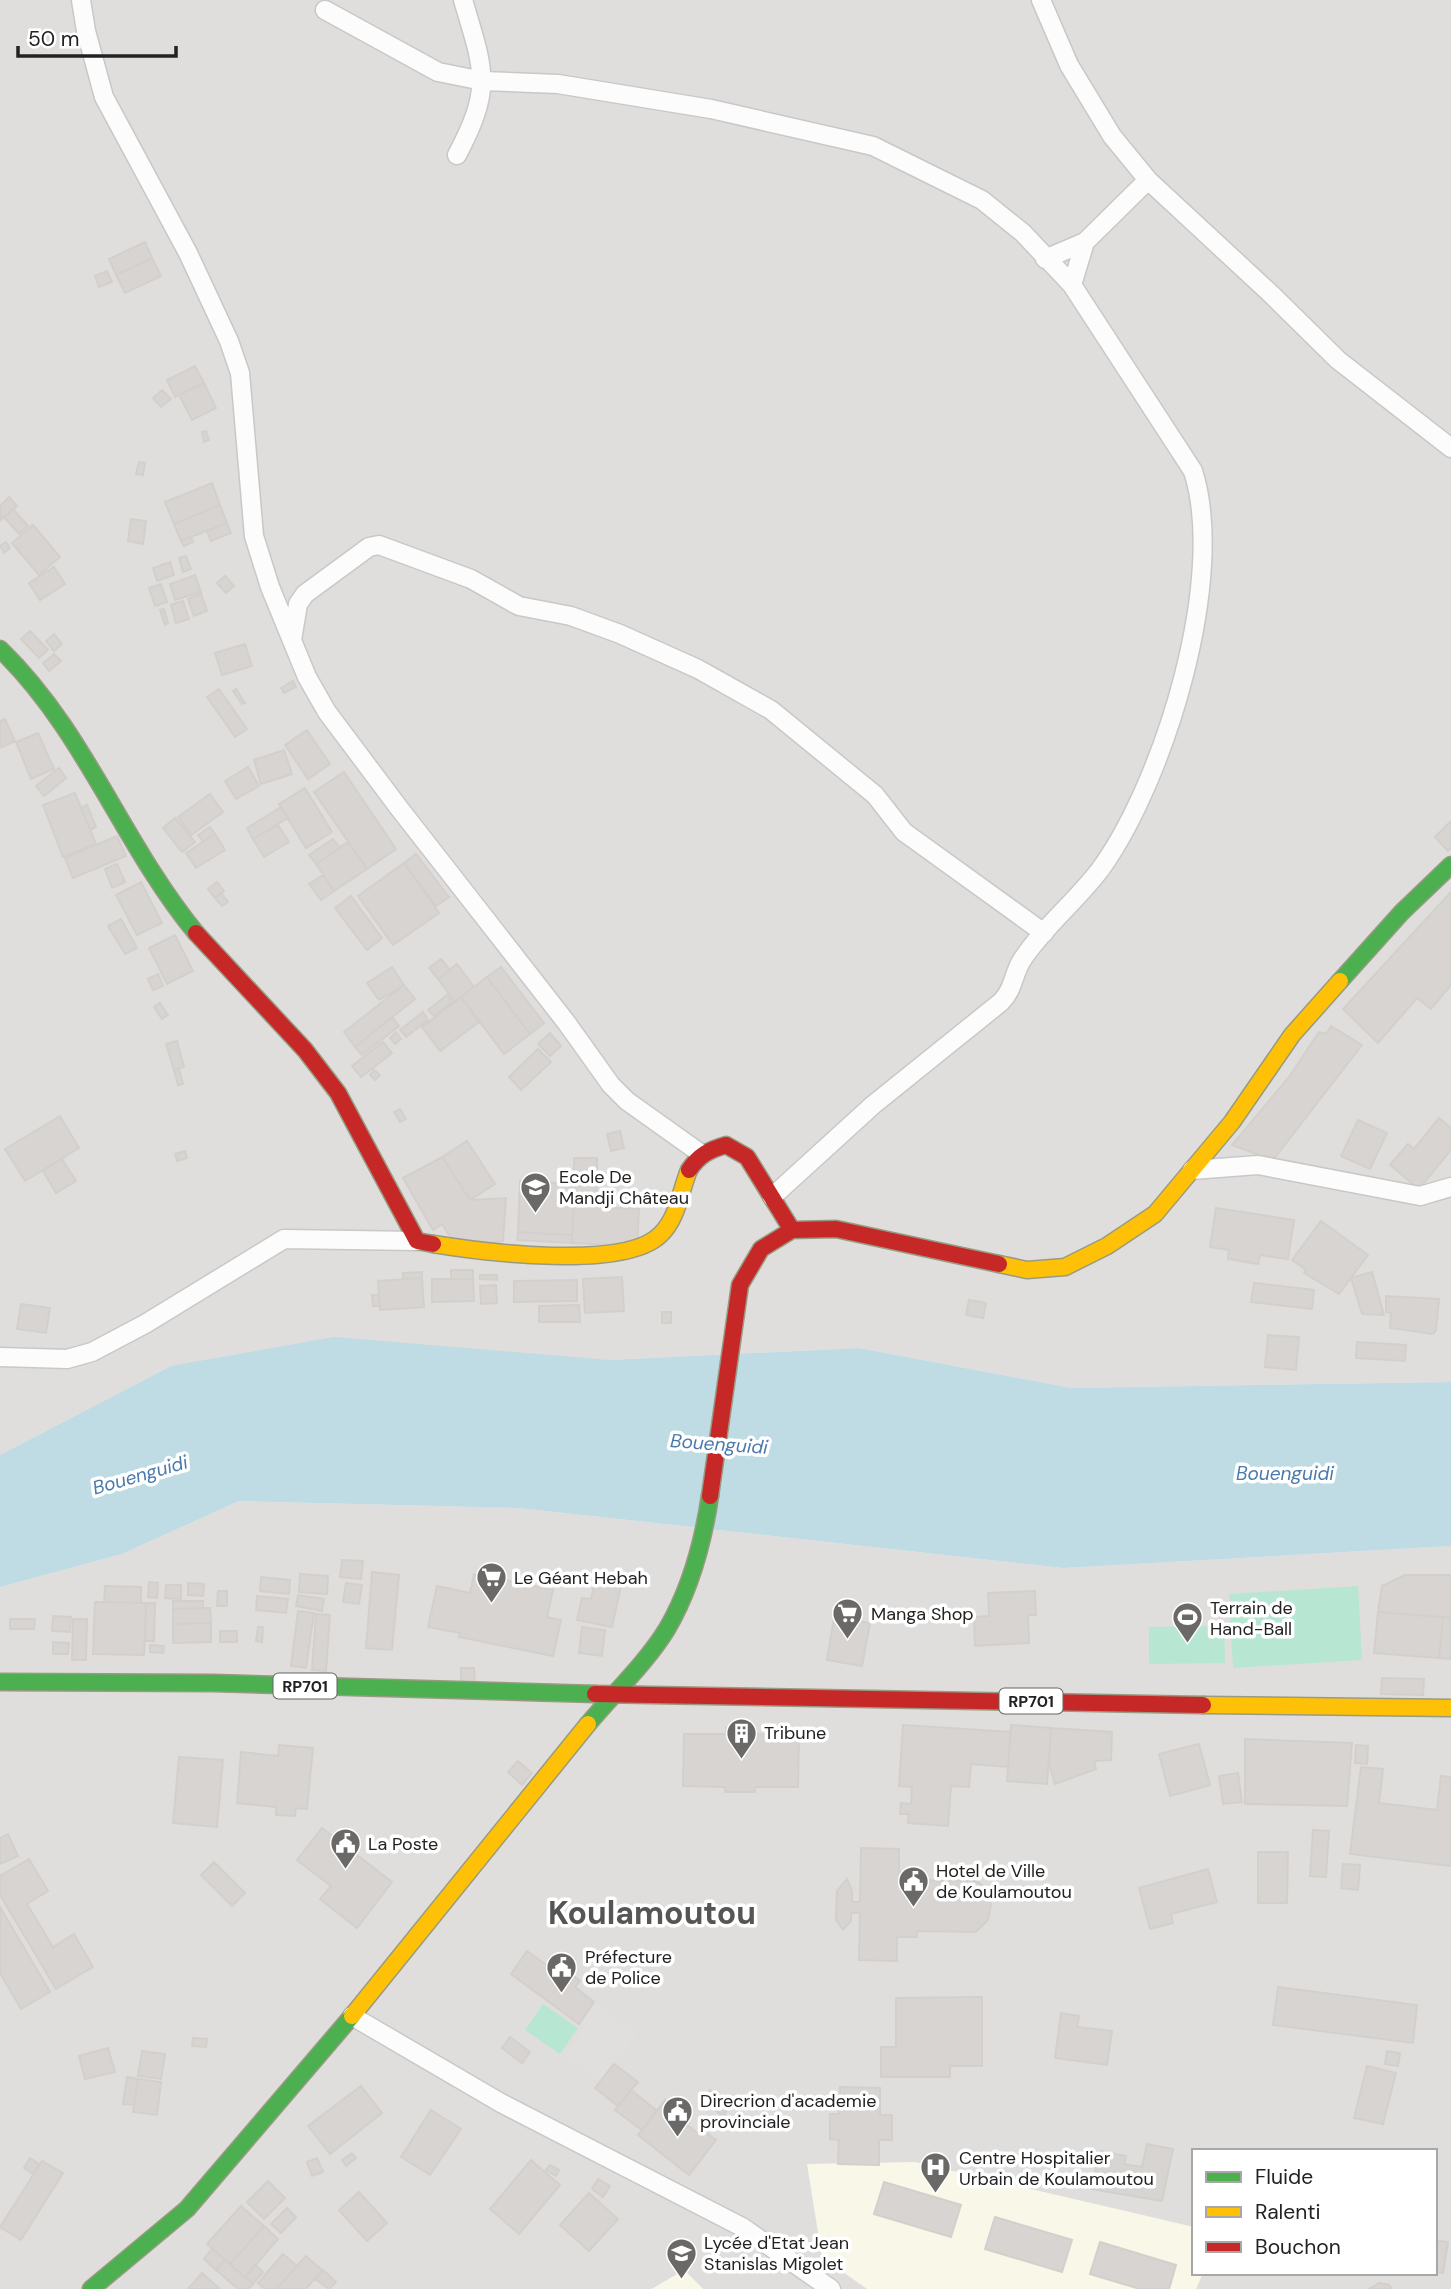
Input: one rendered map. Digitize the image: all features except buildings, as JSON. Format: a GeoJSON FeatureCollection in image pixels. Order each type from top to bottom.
{"type":"FeatureCollection","features":[{"type":"Feature","properties":{"kind":"main road"},"geometry":{"type":"LineString","coordinates":[[0,649],[30,676],[82,753],[163,890],[194,931],[222,967],[296,1039],[327,1077],[372,1153],[417,1241],[450,1248],[505,1252],[618,1255],[641,1249],[665,1231],[680,1199],[687,1172],[700,1153],[726,1145],[747,1157],[792,1230]]}},
{"type":"Feature","properties":{"kind":"main road"},"geometry":{"type":"LineString","coordinates":[[91,2289],[187,2209],[352,2016],[435,1910],[556,1767],[611,1695],[666,1630],[689,1584],[705,1529],[740,1285],[761,1249],[792,1230],[836,1229],[1027,1270],[1065,1267],[1107,1246],[1155,1214],[1232,1122],[1292,1035],[1402,912],[1451,865]]}},
{"type":"Feature","properties":{"kind":"main road","name":"RP701"},"geometry":{"type":"LineString","coordinates":[[0,1682],[213,1683],[611,1695],[1451,1708]]}},
{"type":"Feature","properties":{"kind":"street"},"geometry":{"type":"LineString","coordinates":[[81,0],[86,32],[104,96],[188,253],[229,341],[240,373],[254,536],[291,643],[327,712],[566,1022],[611,1085],[628,1101],[700,1153]]}},
{"type":"Feature","properties":{"kind":"street"},"geometry":{"type":"LineString","coordinates":[[457,155],[480,106],[484,82],[463,0]]}},
{"type":"Feature","properties":{"kind":"street"},"geometry":{"type":"LineString","coordinates":[[1041,0],[1069,65],[1112,136],[1148,180],[1271,293],[1338,360],[1451,448]]}},
{"type":"Feature","properties":{"kind":"street"},"geometry":{"type":"LineString","coordinates":[[325,10],[438,72],[484,82],[558,83],[711,109],[873,146],[982,200],[1023,233],[1072,285],[1193,471],[1202,498],[1203,534],[1193,644],[1171,723],[1138,801],[1102,867],[1021,961],[1010,993],[873,1105],[772,1197]]}},
{"type":"Feature","properties":{"kind":"street"},"geometry":{"type":"LineString","coordinates":[[1045,259],[1085,243],[1148,180]]}},
{"type":"Feature","properties":{"kind":"street"},"geometry":{"type":"LineString","coordinates":[[1072,285],[1085,243]]}},
{"type":"Feature","properties":{"kind":"street"},"geometry":{"type":"LineString","coordinates":[[291,643],[298,604],[305,594],[369,547],[379,545],[471,579],[519,606],[570,615],[620,634],[698,669],[771,710],[874,795],[904,832],[1044,933]]}},
{"type":"Feature","properties":{"kind":"street"},"geometry":{"type":"LineString","coordinates":[[1192,1170],[1258,1165],[1420,1196],[1451,1187]]}},
{"type":"Feature","properties":{"kind":"street"},"geometry":{"type":"LineString","coordinates":[[0,1357],[67,1359],[92,1352],[145,1324],[284,1239],[417,1241]]}},
{"type":"Feature","properties":{"kind":"street"},"geometry":{"type":"LineString","coordinates":[[352,2016],[500,2103],[742,2227],[831,2289]]}},
{"type":"Feature","properties":{"kind":"shaded area"},"geometry":{"type":"Polygon","coordinates":[[[0,0],[1451,0],[1451,1382],[1071,1388],[859,1348],[609,1360],[171,1366],[0,1455],[0,0]]]}},
{"type":"Feature","properties":{"kind":"shaded area"},"geometry":{"type":"Polygon","coordinates":[[[239,1501],[519,1508],[1064,1568],[1451,1546],[1451,2289],[703,2289],[684,2270],[652,2289],[0,2289],[0,1587],[122,1554],[239,1501]]]}},
{"type":"Feature","properties":{"kind":"shaded area"},"geometry":{"type":"Polygon","coordinates":[[[594,2002],[638,2033],[599,2083],[564,2055],[585,2029],[579,2024],[594,2002]]]}},
{"type":"Feature","properties":{"kind":"shaded area","name":"Centre Hospitalier Urbain de Koulamoutou"},"geometry":{"type":"Polygon","coordinates":[[[915,2162],[1192,2227],[1192,2275],[1202,2275],[1196,2289],[867,2289],[822,2257],[807,2164],[915,2162]]]}},
{"type":"Feature","properties":{"kind":"shaded area","name":"Lycée d'Etat Jean Stanislas Migolet"},"geometry":{"type":"Polygon","coordinates":[[[684,2270],[703,2289],[652,2289],[684,2270]]]}},
{"type":"Feature","properties":{"kind":"green space"},"geometry":{"type":"Polygon","coordinates":[[[1358,1586],[1362,1660],[1233,1668],[1229,1594],[1358,1586]]]}},
{"type":"Feature","properties":{"kind":"green space","name":"Terrain de Hand-Ball"},"geometry":{"type":"Polygon","coordinates":[[[1224,1626],[1225,1663],[1149,1664],[1149,1627],[1224,1626]]]}},
{"type":"Feature","properties":{"kind":"green space"},"geometry":{"type":"Polygon","coordinates":[[[543,2004],[578,2028],[560,2054],[525,2030],[543,2004]]]}},
{"type":"Feature","properties":{"kind":"water","name":"Bouenguidi"},"geometry":{"type":"Polygon","coordinates":[[[334,1337],[609,1360],[859,1348],[1071,1388],[1451,1382],[1451,1546],[1064,1568],[519,1508],[239,1501],[122,1554],[0,1587],[0,1455],[171,1366],[334,1337]]]}},
{"type":"Feature","properties":{"kind":"traffic: fast"},"geometry":{"type":"LineString","coordinates":[[0,649],[30,681],[56,715],[146,862],[196,933]]}},
{"type":"Feature","properties":{"kind":"traffic: fast"},"geometry":{"type":"LineString","coordinates":[[1340,981],[1402,912],[1451,865]]}},
{"type":"Feature","properties":{"kind":"traffic: fast"},"geometry":{"type":"LineString","coordinates":[[588,1724],[649,1654],[667,1629],[683,1598],[695,1565],[710,1496]]}},
{"type":"Feature","properties":{"kind":"traffic: fast"},"geometry":{"type":"LineString","coordinates":[[0,1682],[213,1683],[595,1694]]}},
{"type":"Feature","properties":{"kind":"traffic: fast"},"geometry":{"type":"LineString","coordinates":[[91,2289],[187,2209],[352,2016]]}},
{"type":"Feature","properties":{"kind":"traffic: slow"},"geometry":{"type":"LineString","coordinates":[[999,1264],[1027,1270],[1065,1267],[1107,1246],[1155,1214],[1232,1122],[1292,1035],[1340,981]]}},
{"type":"Feature","properties":{"kind":"traffic: slow"},"geometry":{"type":"LineString","coordinates":[[433,1244],[553,1256],[587,1256],[643,1245],[667,1227],[689,1170]]}},
{"type":"Feature","properties":{"kind":"traffic: slow"},"geometry":{"type":"LineString","coordinates":[[1203,1705],[1451,1708]]}},
{"type":"Feature","properties":{"kind":"traffic: slow"},"geometry":{"type":"LineString","coordinates":[[352,2016],[588,1724]]}},
{"type":"Feature","properties":{"kind":"traffic: jam"},"geometry":{"type":"LineString","coordinates":[[196,933],[305,1050],[338,1093],[417,1241],[433,1244]]}},
{"type":"Feature","properties":{"kind":"traffic: jam"},"geometry":{"type":"LineString","coordinates":[[689,1170],[705,1154],[726,1145],[747,1157],[792,1230]]}},
{"type":"Feature","properties":{"kind":"traffic: jam"},"geometry":{"type":"LineString","coordinates":[[710,1496],[740,1285],[761,1249],[792,1230],[836,1229],[999,1264]]}},
{"type":"Feature","properties":{"kind":"traffic: jam"},"geometry":{"type":"LineString","coordinates":[[595,1694],[1203,1705]]}},
{"type":"Feature","properties":{"kind":"place","name":"Ecole De Mandji Château"},"geometry":{"type":"Point","coordinates":[536,1214]}},
{"type":"Feature","properties":{"kind":"place","name":"Le Géant Hebah"},"geometry":{"type":"Point","coordinates":[491,1605]}},
{"type":"Feature","properties":{"kind":"place","name":"Manga Shop"},"geometry":{"type":"Point","coordinates":[848,1641]}},
{"type":"Feature","properties":{"kind":"place","name":"Terrain de Hand-Ball"},"geometry":{"type":"Point","coordinates":[1187,1645]}},
{"type":"Feature","properties":{"kind":"place","name":"Tribune"},"geometry":{"type":"Point","coordinates":[741,1760]}},
{"type":"Feature","properties":{"kind":"place","name":"La Poste"},"geometry":{"type":"Point","coordinates":[345,1871]}},
{"type":"Feature","properties":{"kind":"place","name":"Hotel de Ville de Koulamoutou"},"geometry":{"type":"Point","coordinates":[913,1908]}},
{"type":"Feature","properties":{"kind":"place","name":"Préfecture de Police"},"geometry":{"type":"Point","coordinates":[562,1994]}},
{"type":"Feature","properties":{"kind":"place","name":"Direcrion d'academie provinciale"},"geometry":{"type":"Point","coordinates":[677,2138]}},
{"type":"Feature","properties":{"kind":"place","name":"Centre Hospitalier Urbain de Koulamoutou"},"geometry":{"type":"Point","coordinates":[936,2195]}},
{"type":"Feature","properties":{"kind":"place","name":"Lycée d'Etat Jean Stanislas Migolet"},"geometry":{"type":"Point","coordinates":[681,2280]}},
{"type":"Feature","properties":{"kind":"district","name":"Koulamoutou"},"geometry":{"type":"Point","coordinates":[652,1913]}}]}
